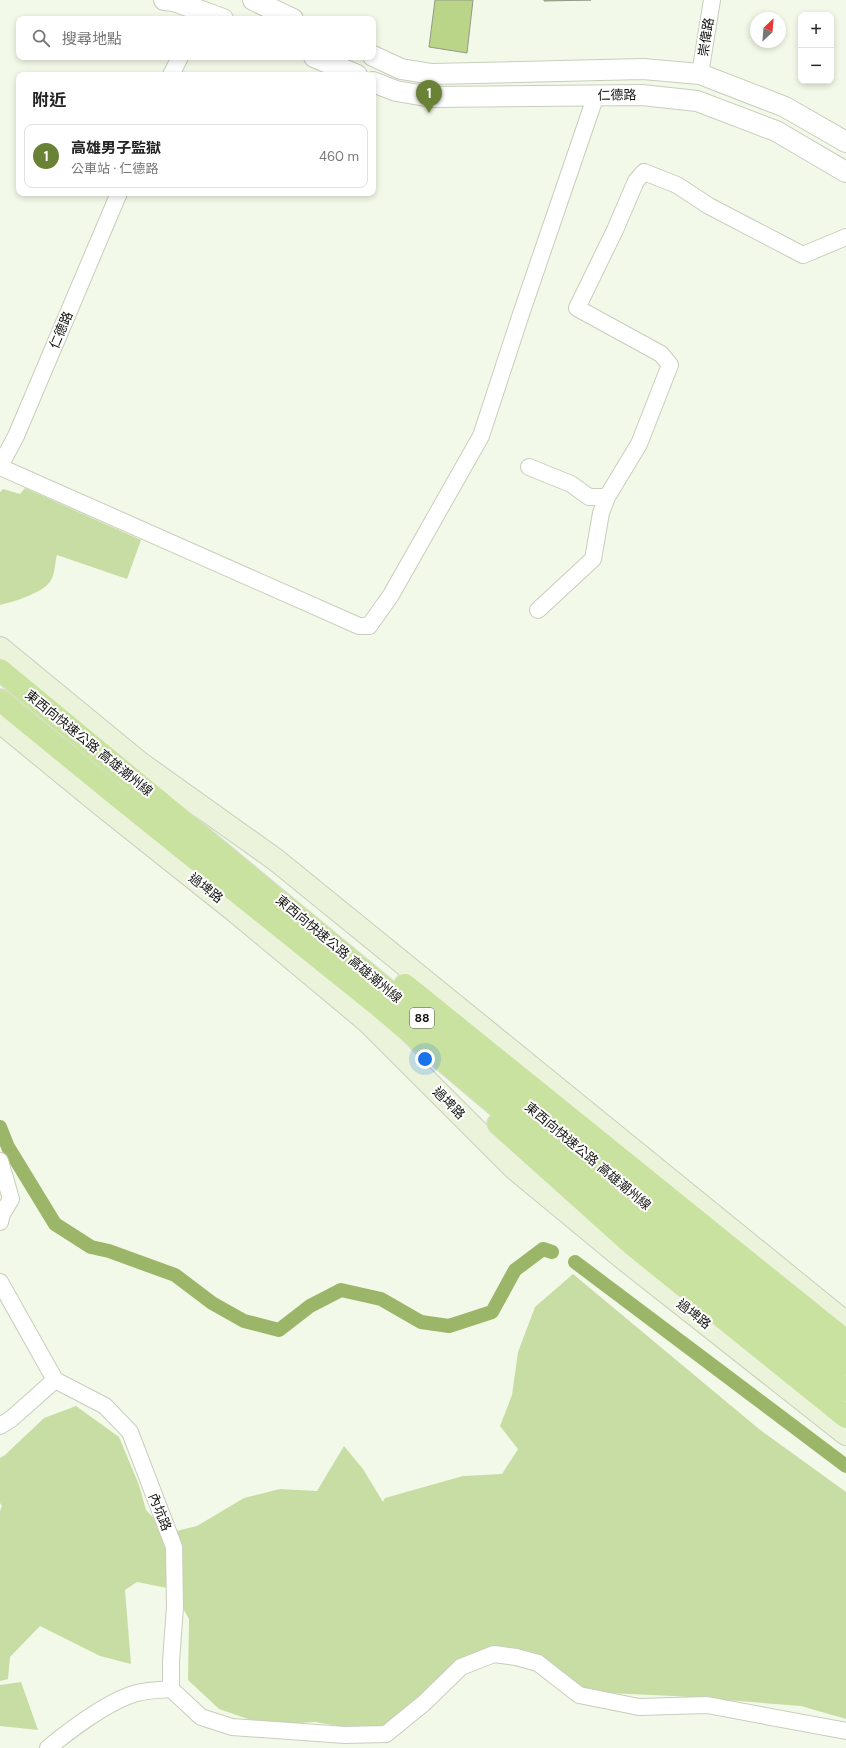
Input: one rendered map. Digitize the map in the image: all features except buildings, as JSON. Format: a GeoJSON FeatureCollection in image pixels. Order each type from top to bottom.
{"type":"FeatureCollection","features":[{"type":"Feature","properties":{"kind":"highway","name":"東西向快速公路 高雄潮州線"},"geometry":{"type":"LineString","coordinates":[[0,670],[658,1214],[846,1364]]}},
{"type":"Feature","properties":{"kind":"highway","name":"東西向快速公路 高雄潮州線"},"geometry":{"type":"LineString","coordinates":[[0,700],[121,799],[380,1006],[645,1230],[846,1390]]}},
{"type":"Feature","properties":{"kind":"highway"},"geometry":{"type":"LineString","coordinates":[[130,776],[267,878],[401,982],[846,1341]]}},
{"type":"Feature","properties":{"kind":"highway"},"geometry":{"type":"LineString","coordinates":[[380,1006],[405,1037],[528,1152],[634,1246],[846,1417]]}},
{"type":"Feature","properties":{"kind":"main road"},"geometry":{"type":"LineString","coordinates":[[0,648],[140,763],[282,865],[846,1323]]}},
{"type":"Feature","properties":{"kind":"main road","name":"過埤路"},"geometry":{"type":"LineString","coordinates":[[0,722],[236,912],[368,1022],[515,1169],[624,1259],[846,1434]]}},
{"type":"Feature","properties":{"kind":"street"},"geometry":{"type":"LineString","coordinates":[[164,0],[174,1],[216,16]]}},
{"type":"Feature","properties":{"kind":"street"},"geometry":{"type":"LineString","coordinates":[[252,0],[287,16]]}},
{"type":"Feature","properties":{"kind":"street","name":"崇偉路"},"geometry":{"type":"LineString","coordinates":[[700,74],[712,0]]}},
{"type":"Feature","properties":{"kind":"street","name":"仁德路"},"geometry":{"type":"LineString","coordinates":[[376,57],[401,69],[432,74],[643,69],[700,74],[785,107],[846,142]]}},
{"type":"Feature","properties":{"kind":"street"},"geometry":{"type":"LineString","coordinates":[[173,72],[179,60]]}},
{"type":"Feature","properties":{"kind":"street"},"geometry":{"type":"LineString","coordinates":[[321,60],[350,72]]}},
{"type":"Feature","properties":{"kind":"street","name":"仁德路"},"geometry":{"type":"LineString","coordinates":[[376,83],[396,91],[432,97],[642,95],[697,101],[776,131],[846,172]]}},
{"type":"Feature","properties":{"kind":"street"},"geometry":{"type":"LineString","coordinates":[[0,467],[359,626],[369,626],[391,595],[481,436],[596,95]]}},
{"type":"Feature","properties":{"kind":"street"},"geometry":{"type":"LineString","coordinates":[[538,610],[593,559],[601,513],[607,497],[639,444],[670,365],[661,354],[577,308],[615,230],[636,180],[644,172],[677,185],[709,206],[802,255],[846,237]]}},
{"type":"Feature","properties":{"kind":"street","name":"仁德路"},"geometry":{"type":"LineString","coordinates":[[0,467],[16,436],[118,196]]}},
{"type":"Feature","properties":{"kind":"street"},"geometry":{"type":"LineString","coordinates":[[529,467],[571,484],[589,497],[607,497]]}},
{"type":"Feature","properties":{"kind":"street"},"geometry":{"type":"LineString","coordinates":[[0,1161],[11,1198],[2,1214],[0,1222]]}},
{"type":"Feature","properties":{"kind":"street"},"geometry":{"type":"LineString","coordinates":[[0,1282],[54,1380],[0,1426]]}},
{"type":"Feature","properties":{"kind":"street","name":"內坑路"},"geometry":{"type":"LineString","coordinates":[[54,1380],[104,1406],[130,1432],[174,1547],[175,1607],[171,1660],[171,1689]]}},
{"type":"Feature","properties":{"kind":"street"},"geometry":{"type":"LineString","coordinates":[[48,1748],[95,1714],[121,1698],[138,1692],[171,1689],[201,1717],[232,1727],[345,1735],[388,1741],[461,1667],[494,1654],[516,1657],[538,1664],[579,1695],[639,1707],[707,1705],[846,1731]]}},
{"type":"Feature","properties":{"kind":"green space"},"geometry":{"type":"Polygon","coordinates":[[[25,488],[141,540],[127,579],[57,555],[53,575],[47,585],[28,596],[0,605],[0,492],[3,489],[20,494],[25,488]]]}},
{"type":"Feature","properties":{"kind":"green space"},"geometry":{"type":"Polygon","coordinates":[[[573,1274],[759,1429],[846,1492],[846,1719],[801,1706],[674,1696],[584,1692],[563,1674],[497,1660],[449,1681],[384,1734],[315,1722],[265,1725],[219,1709],[188,1680],[189,1619],[172,1589],[137,1582],[125,1590],[131,1664],[100,1656],[40,1626],[10,1657],[8,1679],[0,1681],[0,1511],[2,1506],[0,1503],[0,1458],[44,1418],[76,1406],[119,1437],[139,1485],[146,1510],[168,1533],[197,1526],[244,1498],[280,1489],[317,1491],[344,1446],[363,1469],[383,1502],[385,1498],[463,1476],[502,1474],[518,1449],[500,1426],[512,1395],[518,1352],[535,1307],[573,1274]]]}},
{"type":"Feature","properties":{"kind":"green space"},"geometry":{"type":"Polygon","coordinates":[[[21,1682],[38,1730],[0,1726],[0,1685],[21,1682]]]}},
{"type":"Feature","properties":{"kind":"waterway"},"geometry":{"type":"LineString","coordinates":[[0,1127],[8,1147],[55,1224],[91,1247],[109,1251],[175,1275],[212,1303],[244,1321],[279,1330],[310,1306],[341,1290],[381,1299],[421,1322],[449,1326],[492,1312],[515,1270],[543,1249],[552,1252]]}},
{"type":"Feature","properties":{"kind":"waterway"},"geometry":{"type":"LineString","coordinates":[[575,1262],[846,1466]]}},
{"type":"Feature","properties":{"kind":"place","name":"高雄男子監獄"},"geometry":{"type":"Point","coordinates":[429,113]}}]}
